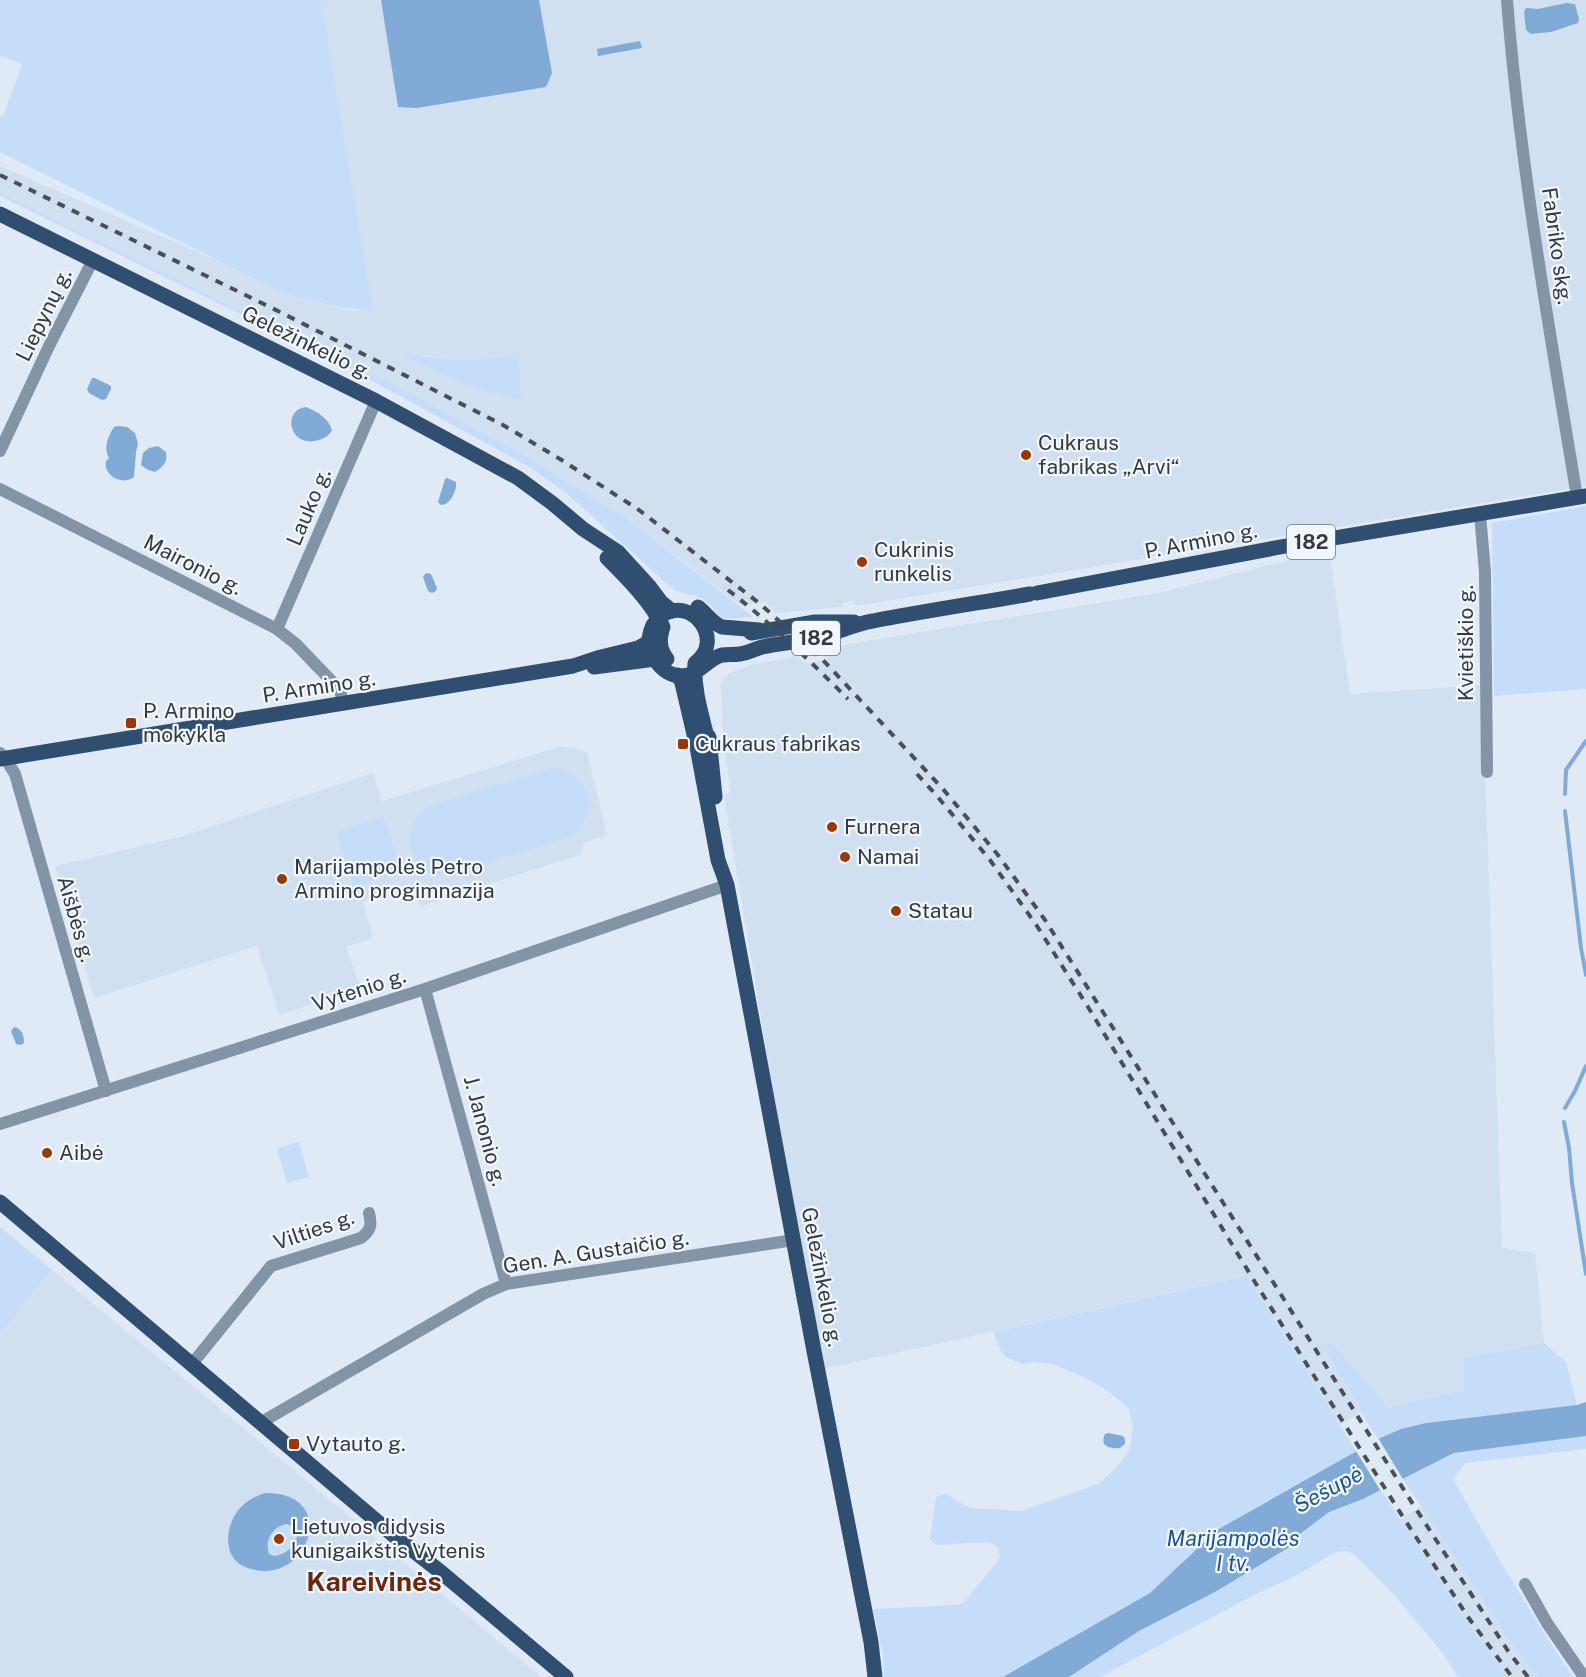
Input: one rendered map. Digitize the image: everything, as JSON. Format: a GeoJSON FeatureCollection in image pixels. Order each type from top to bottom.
{"type":"FeatureCollection","features":[{"type":"Feature","properties":{"kind":"main road","name":"Geležinkelio g."},"geometry":{"type":"LineString","coordinates":[[0,214],[376,401],[518,478],[584,529],[649,586],[661,602],[658,625],[648,618],[621,581],[613,555]]}},
{"type":"Feature","properties":{"kind":"main road","name":"P. Armino g."},"geometry":{"type":"LineString","coordinates":[[706,633],[740,636],[759,630],[815,622],[869,621],[1033,594],[1280,547],[1582,496]]}},
{"type":"Feature","properties":{"kind":"main road"},"geometry":{"type":"LineString","coordinates":[[613,555],[638,565],[655,581],[666,596],[697,606],[717,625],[730,629],[759,630]]}},
{"type":"Feature","properties":{"kind":"main road"},"geometry":{"type":"LineString","coordinates":[[658,625],[680,611],[692,614],[702,623],[706,633],[706,649],[699,660],[698,667]]}},
{"type":"Feature","properties":{"kind":"main road","name":"P. Armino g."},"geometry":{"type":"LineString","coordinates":[[678,675],[689,675],[698,667],[718,657],[818,638],[869,621]]}},
{"type":"Feature","properties":{"kind":"main road","name":"P. Armino g."},"geometry":{"type":"LineString","coordinates":[[2,757],[573,666],[638,648],[658,625]]}},
{"type":"Feature","properties":{"kind":"main road"},"geometry":{"type":"LineString","coordinates":[[658,625],[663,627],[660,635],[660,659]]}},
{"type":"Feature","properties":{"kind":"main road"},"geometry":{"type":"LineString","coordinates":[[658,625],[660,659],[665,670],[678,675]]}},
{"type":"Feature","properties":{"kind":"main road","name":"P. Armino g."},"geometry":{"type":"LineString","coordinates":[[706,649],[761,647]]}},
{"type":"Feature","properties":{"kind":"main road","name":"P. Armino g."},"geometry":{"type":"LineString","coordinates":[[573,666],[598,667],[660,659],[678,666],[698,667]]}},
{"type":"Feature","properties":{"kind":"main road","name":"Geležinkelio g."},"geometry":{"type":"LineString","coordinates":[[698,667],[699,704],[709,745],[715,795],[728,858],[727,885]]}},
{"type":"Feature","properties":{"kind":"main road","name":"Geležinkelio g."},"geometry":{"type":"LineString","coordinates":[[678,675],[682,683],[697,747],[718,861],[727,885],[876,1677]]}},
{"type":"Feature","properties":{"kind":"main road"},"geometry":{"type":"LineString","coordinates":[[0,1202],[260,1423],[566,1677]]}},
{"type":"Feature","properties":{"kind":"street","name":"Fabriko skg."},"geometry":{"type":"LineString","coordinates":[[1508,0],[1512,60],[1539,265],[1582,496]]}},
{"type":"Feature","properties":{"kind":"street","name":"Liepynų g."},"geometry":{"type":"LineString","coordinates":[[0,452],[50,344],[93,260]]}},
{"type":"Feature","properties":{"kind":"street","name":"Lauko g."},"geometry":{"type":"LineString","coordinates":[[278,629],[376,401]]}},
{"type":"Feature","properties":{"kind":"street","name":"Maironio g."},"geometry":{"type":"LineString","coordinates":[[0,489],[278,629],[296,644],[340,690],[343,704]]}},
{"type":"Feature","properties":{"kind":"street","name":"Kvietiškio g."},"geometry":{"type":"LineString","coordinates":[[1480,513],[1485,573],[1487,772]]}},
{"type":"Feature","properties":{"kind":"street","name":"Aišbės g."},"geometry":{"type":"LineString","coordinates":[[2,757],[15,774],[106,1091]]}},
{"type":"Feature","properties":{"kind":"street","name":"Vytenio g."},"geometry":{"type":"LineString","coordinates":[[0,1124],[425,990],[727,885]]}},
{"type":"Feature","properties":{"kind":"street","name":"J. Janonio g."},"geometry":{"type":"LineString","coordinates":[[425,990],[506,1284]]}},
{"type":"Feature","properties":{"kind":"street","name":"Vilties g."},"geometry":{"type":"LineString","coordinates":[[192,1364],[271,1266],[361,1238],[370,1231],[372,1224],[369,1213]]}},
{"type":"Feature","properties":{"kind":"street","name":"Gen. A. Gustaičio g."},"geometry":{"type":"LineString","coordinates":[[260,1423],[483,1294],[506,1284],[794,1240]]}},
{"type":"Feature","properties":{"kind":"street"},"geometry":{"type":"LineString","coordinates":[[1525,1584],[1547,1623],[1584,1677]]}},
{"type":"Feature","properties":{"kind":"shaded area"},"geometry":{"type":"Polygon","coordinates":[[[0,0],[321,0],[373,311],[327,305],[283,293],[0,152],[0,116],[3,117],[22,64],[0,56],[0,0]]]}},
{"type":"Feature","properties":{"kind":"shaded area"},"geometry":{"type":"Polygon","coordinates":[[[321,0],[1586,0],[1586,486],[856,606],[854,600],[842,603],[842,607],[776,613],[764,602],[741,606],[620,513],[603,505],[533,460],[416,396],[0,193],[0,166],[216,260],[283,293],[324,305],[372,311],[321,0]],[[400,352],[496,394],[523,399],[517,354],[488,359],[454,360],[400,352]]]}},
{"type":"Feature","properties":{"kind":"shaded area"},"geometry":{"type":"Polygon","coordinates":[[[0,193],[416,396],[533,460],[603,505],[620,513],[753,617],[725,619],[703,599],[674,590],[566,493],[531,468],[338,362],[0,196],[0,193]]]}},
{"type":"Feature","properties":{"kind":"shaded area"},"geometry":{"type":"Polygon","coordinates":[[[397,352],[454,360],[488,359],[517,354],[523,400],[496,394],[452,379],[397,352]]]}},
{"type":"Feature","properties":{"kind":"shaded area"},"geometry":{"type":"Polygon","coordinates":[[[1586,506],[1586,689],[1494,696],[1492,523],[1586,506]]]}},
{"type":"Feature","properties":{"kind":"shaded area"},"geometry":{"type":"Polygon","coordinates":[[[1329,550],[1350,694],[1482,685],[1502,1248],[1535,1253],[1544,1343],[1465,1358],[1465,1390],[1387,1407],[1331,1342],[1361,1412],[1340,1425],[1245,1276],[823,1369],[724,795],[731,792],[723,739],[721,686],[723,678],[750,665],[797,656],[806,663],[828,660],[820,652],[849,644],[1158,593],[1329,550]]]}},
{"type":"Feature","properties":{"kind":"shaded area","name":"Marijampolės Petro Armino progimnazija"},"geometry":{"type":"Polygon","coordinates":[[[562,746],[587,752],[607,835],[583,843],[582,854],[422,906],[410,886],[363,902],[373,938],[346,947],[361,989],[279,1015],[257,946],[94,998],[55,866],[180,837],[373,773],[382,801],[562,746]]]}},
{"type":"Feature","properties":{"kind":"shaded area"},"geometry":{"type":"Polygon","coordinates":[[[551,768],[575,777],[588,794],[590,805],[588,815],[573,836],[448,875],[434,875],[419,864],[410,844],[411,829],[416,818],[429,806],[551,768]]]}},
{"type":"Feature","properties":{"kind":"shaded area"},"geometry":{"type":"Polygon","coordinates":[[[384,816],[402,871],[354,887],[337,832],[384,816]]]}},
{"type":"Feature","properties":{"kind":"shaded area"},"geometry":{"type":"Polygon","coordinates":[[[299,1142],[309,1177],[287,1183],[277,1148],[299,1142]]]}},
{"type":"Feature","properties":{"kind":"shaded area"},"geometry":{"type":"Polygon","coordinates":[[[0,1227],[51,1269],[0,1335],[0,1227]]]}},
{"type":"Feature","properties":{"kind":"shaded area"},"geometry":{"type":"Polygon","coordinates":[[[51,1269],[541,1677],[0,1677],[0,1335],[51,1269]]]}},
{"type":"Feature","properties":{"kind":"shaded area"},"geometry":{"type":"Polygon","coordinates":[[[1246,1276],[1356,1451],[1217,1530],[1150,1593],[1003,1677],[884,1677],[883,1655],[873,1609],[957,1605],[964,1602],[1000,1558],[998,1547],[989,1542],[935,1545],[930,1539],[936,1497],[946,1493],[971,1508],[1021,1511],[1098,1484],[1116,1468],[1129,1451],[1133,1428],[1129,1409],[1112,1394],[1088,1379],[1053,1364],[1032,1362],[1023,1364],[1008,1358],[1002,1353],[993,1332],[1246,1276]]]}},
{"type":"Feature","properties":{"kind":"shaded area"},"geometry":{"type":"Polygon","coordinates":[[[1331,1342],[1388,1407],[1464,1390],[1464,1358],[1544,1343],[1566,1362],[1577,1405],[1426,1423],[1401,1429],[1378,1439],[1323,1347],[1331,1342]]]}},
{"type":"Feature","properties":{"kind":"shaded area"},"geometry":{"type":"Polygon","coordinates":[[[1586,1436],[1586,1449],[1466,1463],[1453,1479],[1511,1579],[1573,1677],[1537,1677],[1515,1648],[1403,1479],[1454,1453],[1586,1436]]]}},
{"type":"Feature","properties":{"kind":"shaded area"},"geometry":{"type":"Polygon","coordinates":[[[1381,1490],[1465,1619],[1508,1677],[1458,1677],[1441,1651],[1397,1598],[1356,1556],[1348,1551],[1336,1552],[1295,1576],[1252,1596],[1100,1677],[1069,1677],[1139,1631],[1215,1592],[1288,1548],[1300,1534],[1329,1512],[1381,1490]]]}},
{"type":"Feature","properties":{"kind":"shaded area"},"geometry":{"type":"Polygon","coordinates":[[[1420,1507],[1425,1511],[1537,1677],[1508,1677],[1465,1619],[1399,1520],[1420,1507]]]}},
{"type":"Feature","properties":{"kind":"shaded area"},"geometry":{"type":"Polygon","coordinates":[[[287,1524],[296,1533],[294,1543],[280,1555],[269,1554],[268,1544],[271,1534],[282,1525],[287,1524]]]}},
{"type":"Feature","properties":{"kind":"water"},"geometry":{"type":"Polygon","coordinates":[[[381,0],[539,0],[552,73],[546,87],[417,108],[398,107],[381,0]]]}},
{"type":"Feature","properties":{"kind":"water"},"geometry":{"type":"Polygon","coordinates":[[[1566,3],[1575,4],[1578,23],[1551,32],[1531,34],[1526,30],[1524,12],[1526,8],[1538,9],[1566,3]]]}},
{"type":"Feature","properties":{"kind":"water"},"geometry":{"type":"Polygon","coordinates":[[[640,41],[642,48],[598,56],[597,49],[640,41]]]}},
{"type":"Feature","properties":{"kind":"water"},"geometry":{"type":"Polygon","coordinates":[[[92,378],[111,386],[106,399],[102,400],[89,393],[87,389],[92,378]]]}},
{"type":"Feature","properties":{"kind":"water"},"geometry":{"type":"Polygon","coordinates":[[[306,407],[318,413],[328,422],[332,430],[325,437],[315,441],[306,441],[294,433],[291,420],[298,410],[306,407]]]}},
{"type":"Feature","properties":{"kind":"water"},"geometry":{"type":"Polygon","coordinates":[[[114,427],[127,427],[135,433],[138,444],[134,477],[130,480],[115,478],[106,466],[109,458],[106,450],[108,438],[114,427]]]}},
{"type":"Feature","properties":{"kind":"water"},"geometry":{"type":"Polygon","coordinates":[[[158,446],[166,452],[166,461],[155,472],[141,465],[143,453],[149,448],[158,446]]]}},
{"type":"Feature","properties":{"kind":"water"},"geometry":{"type":"Polygon","coordinates":[[[447,478],[456,482],[455,489],[450,500],[441,505],[438,502],[447,478]]]}},
{"type":"Feature","properties":{"kind":"water"},"geometry":{"type":"Polygon","coordinates":[[[426,573],[431,574],[437,588],[432,593],[428,591],[423,577],[426,573]]]}},
{"type":"Feature","properties":{"kind":"water"},"geometry":{"type":"Polygon","coordinates":[[[14,1027],[19,1029],[23,1035],[24,1043],[21,1045],[16,1044],[11,1031],[14,1027]]]}},
{"type":"Feature","properties":{"kind":"water","name":"Marijampolės I tv."},"geometry":{"type":"Polygon","coordinates":[[[1586,1402],[1586,1436],[1454,1453],[1363,1499],[1329,1512],[1300,1534],[1288,1548],[1215,1592],[1139,1631],[1069,1677],[1003,1677],[1150,1593],[1217,1530],[1378,1439],[1401,1429],[1426,1423],[1577,1405],[1586,1402]]]}},
{"type":"Feature","properties":{"kind":"water"},"geometry":{"type":"Polygon","coordinates":[[[1108,1433],[1123,1436],[1125,1444],[1120,1448],[1107,1446],[1104,1438],[1108,1433]]]}},
{"type":"Feature","properties":{"kind":"water"},"geometry":{"type":"Polygon","coordinates":[[[265,1493],[290,1497],[304,1508],[310,1523],[307,1540],[298,1555],[284,1567],[265,1571],[243,1566],[236,1561],[231,1554],[228,1538],[236,1513],[246,1502],[265,1493]],[[287,1524],[282,1525],[271,1534],[268,1544],[269,1554],[280,1555],[291,1548],[297,1538],[293,1528],[287,1524]]]}},
{"type":"Feature","properties":{"kind":"pier"},"geometry":{"type":"Polygon","coordinates":[[[1377,1436],[1404,1481],[1382,1493],[1354,1448],[1377,1436]]]}},
{"type":"Feature","properties":{"kind":"waterway"},"geometry":{"type":"LineString","coordinates":[[1565,794],[1566,770],[1586,741]]}},
{"type":"Feature","properties":{"kind":"waterway"},"geometry":{"type":"LineString","coordinates":[[1565,811],[1586,975]]}},
{"type":"Feature","properties":{"kind":"waterway"},"geometry":{"type":"LineString","coordinates":[[1565,1108],[1586,1066]]}},
{"type":"Feature","properties":{"kind":"waterway"},"geometry":{"type":"LineString","coordinates":[[1564,1122],[1586,1274]]}},
{"type":"Feature","properties":{"kind":"railway"},"geometry":{"type":"LineString","coordinates":[[0,175],[280,312],[503,425],[639,510],[759,603],[823,660],[943,789],[998,855],[1045,920],[1416,1509],[1508,1651],[1528,1677]]}},
{"type":"Feature","properties":{"kind":"railway"},"geometry":{"type":"LineString","coordinates":[[728,590],[775,629],[848,699]]}},
{"type":"Feature","properties":{"kind":"railway"},"geometry":{"type":"LineString","coordinates":[[917,774],[990,860],[1037,926],[1253,1279],[1403,1517],[1468,1617],[1512,1677]]}},
{"type":"Feature","properties":{"kind":"place","name":"Cukraus fabrikas „Arvi“"},"geometry":{"type":"Point","coordinates":[1026,455]}},
{"type":"Feature","properties":{"kind":"place","name":"Cukrinis runkelis"},"geometry":{"type":"Point","coordinates":[862,562]}},
{"type":"Feature","properties":{"kind":"place","name":"P. Armino mokykla"},"geometry":{"type":"Point","coordinates":[131,723]}},
{"type":"Feature","properties":{"kind":"place","name":"Cukraus fabrikas"},"geometry":{"type":"Point","coordinates":[683,744]}},
{"type":"Feature","properties":{"kind":"place","name":"Furnera"},"geometry":{"type":"Point","coordinates":[832,827]}},
{"type":"Feature","properties":{"kind":"place","name":"Namai"},"geometry":{"type":"Point","coordinates":[845,857]}},
{"type":"Feature","properties":{"kind":"place","name":"Marijampolės Petro Armino progimnazija"},"geometry":{"type":"Point","coordinates":[282,879]}},
{"type":"Feature","properties":{"kind":"place","name":"Statau"},"geometry":{"type":"Point","coordinates":[896,911]}},
{"type":"Feature","properties":{"kind":"place","name":"Aibė"},"geometry":{"type":"Point","coordinates":[47,1153]}},
{"type":"Feature","properties":{"kind":"place","name":"Vytauto g."},"geometry":{"type":"Point","coordinates":[294,1444]}},
{"type":"Feature","properties":{"kind":"place","name":"Lietuvos didysis kunigaikštis Vytenis"},"geometry":{"type":"Point","coordinates":[279,1539]}},
{"type":"Feature","properties":{"kind":"district","name":"Kareivinės"},"geometry":{"type":"Point","coordinates":[374,1582]}},
{"type":"Feature","properties":{"kind":"water label","name":"Šešupė"},"geometry":{"type":"Point","coordinates":[1328,1489]}}]}
